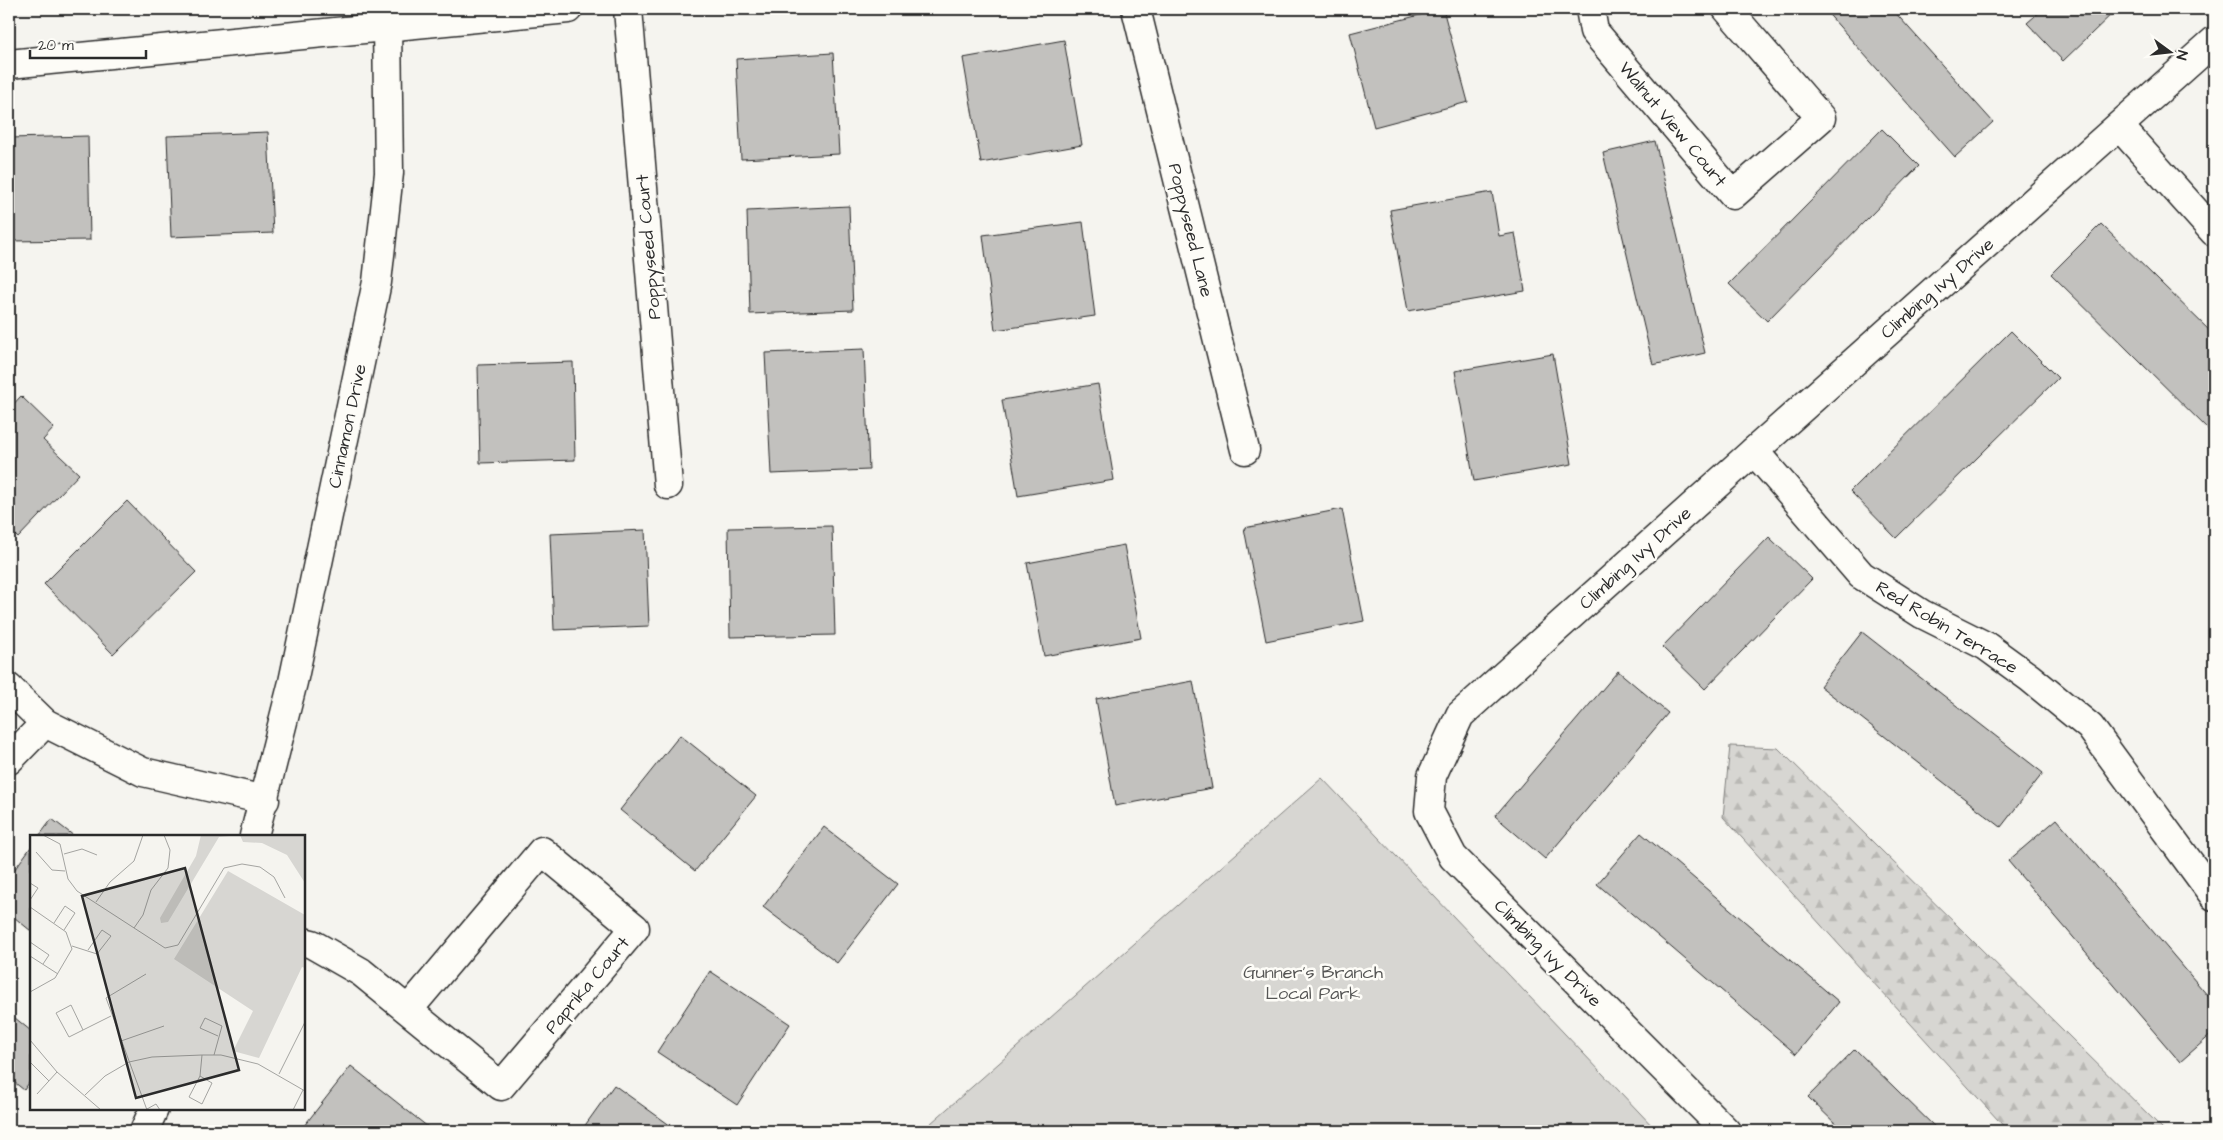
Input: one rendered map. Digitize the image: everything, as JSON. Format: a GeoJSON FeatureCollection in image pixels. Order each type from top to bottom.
{"type":"FeatureCollection","features":[{"type":"Feature","properties":{"kind":"street"},"geometry":{"type":"LineString","coordinates":[[9,64],[386,17],[568,9]]}},
{"type":"Feature","properties":{"kind":"street","name":"Poppyseed Court"},"geometry":{"type":"LineString","coordinates":[[628,9],[668,485]]}},
{"type":"Feature","properties":{"kind":"street","name":"Poppyseed Lane"},"geometry":{"type":"LineString","coordinates":[[1136,9],[1245,450]]}},
{"type":"Feature","properties":{"kind":"street","name":"Walnut View Court"},"geometry":{"type":"LineString","coordinates":[[1590,9],[1594,30],[1734,195],[1821,118],[1727,9]]}},
{"type":"Feature","properties":{"kind":"street","name":"Cinnamon Drive"},"geometry":{"type":"LineString","coordinates":[[254,835],[265,800],[293,682],[377,282],[389,173],[386,17]]}},
{"type":"Feature","properties":{"kind":"street","name":"Climbing Ivy Drive"},"geometry":{"type":"LineString","coordinates":[[1726,1131],[1453,857],[1429,811],[1432,776],[1460,715],[2214,41]]}},
{"type":"Feature","properties":{"kind":"street"},"geometry":{"type":"LineString","coordinates":[[2120,127],[2214,232]]}},
{"type":"Feature","properties":{"kind":"street","name":"Red Robin Terrace"},"geometry":{"type":"LineString","coordinates":[[1754,451],[1861,575],[1922,614],[1986,646],[2030,678],[2090,727],[2214,896]]}},
{"type":"Feature","properties":{"kind":"street"},"geometry":{"type":"LineString","coordinates":[[9,688],[45,723],[143,772],[265,800]]}},
{"type":"Feature","properties":{"kind":"street"},"geometry":{"type":"LineString","coordinates":[[9,760],[45,723]]}},
{"type":"Feature","properties":{"kind":"street","name":"Paprika Court"},"geometry":{"type":"LineString","coordinates":[[305,942],[312,944],[361,972],[501,1086],[635,928],[542,851],[408,1010]]}},
{"type":"Feature","properties":{"kind":"street"},"geometry":{"type":"LineString","coordinates":[[144,1131],[154,1110]]}},
{"type":"Feature","properties":{"kind":"green space"},"geometry":{"type":"Polygon","coordinates":[[[1730,746],[1778,748],[2165,1131],[2008,1131],[1723,817],[1730,746]]]}},
{"type":"Feature","properties":{"kind":"green space","name":"Gunner's Branch Local Park"},"geometry":{"type":"Polygon","coordinates":[[[1322,778],[1657,1131],[922,1131],[1322,778]]]}},
{"type":"Feature","properties":{"kind":"building"},"geometry":{"type":"Polygon","coordinates":[[[1443,9],[1468,102],[1374,127],[1350,33],[1443,9]]]}},
{"type":"Feature","properties":{"kind":"building"},"geometry":{"type":"Polygon","coordinates":[[[1824,9],[1892,9],[1993,122],[1955,157],[1824,9]]]}},
{"type":"Feature","properties":{"kind":"building"},"geometry":{"type":"Polygon","coordinates":[[[2043,9],[2117,9],[2063,61],[2027,23],[2043,9]]]}},
{"type":"Feature","properties":{"kind":"building"},"geometry":{"type":"Polygon","coordinates":[[[1064,40],[1082,145],[981,163],[963,58],[1064,40]]]}},
{"type":"Feature","properties":{"kind":"building"},"geometry":{"type":"Polygon","coordinates":[[[833,53],[839,154],[741,159],[736,59],[833,53]]]}},
{"type":"Feature","properties":{"kind":"building"},"geometry":{"type":"Polygon","coordinates":[[[1882,129],[1919,166],[1767,321],[1729,284],[1882,129]]]}},
{"type":"Feature","properties":{"kind":"building"},"geometry":{"type":"Polygon","coordinates":[[[268,132],[273,233],[171,237],[167,136],[268,132]]]}},
{"type":"Feature","properties":{"kind":"building"},"geometry":{"type":"Polygon","coordinates":[[[88,136],[90,240],[9,241],[9,138],[88,136]]]}},
{"type":"Feature","properties":{"kind":"building"},"geometry":{"type":"Polygon","coordinates":[[[1655,141],[1705,353],[1653,365],[1603,153],[1655,141]]]}},
{"type":"Feature","properties":{"kind":"building"},"geometry":{"type":"Polygon","coordinates":[[[1492,192],[1499,236],[1515,233],[1525,291],[1408,311],[1390,210],[1492,192]]]}},
{"type":"Feature","properties":{"kind":"building"},"geometry":{"type":"Polygon","coordinates":[[[849,206],[853,310],[750,314],[747,211],[849,206]]]}},
{"type":"Feature","properties":{"kind":"building"},"geometry":{"type":"Polygon","coordinates":[[[1083,222],[1095,316],[995,330],[983,235],[1083,222]]]}},
{"type":"Feature","properties":{"kind":"building"},"geometry":{"type":"Polygon","coordinates":[[[2101,224],[2214,335],[2214,435],[2051,274],[2101,224]]]}},
{"type":"Feature","properties":{"kind":"building"},"geometry":{"type":"Polygon","coordinates":[[[2011,331],[2058,378],[1896,538],[1850,491],[2011,331]]]}},
{"type":"Feature","properties":{"kind":"building"},"geometry":{"type":"Polygon","coordinates":[[[864,349],[869,470],[771,474],[765,353],[864,349]]]}},
{"type":"Feature","properties":{"kind":"building"},"geometry":{"type":"Polygon","coordinates":[[[1553,354],[1572,464],[1474,481],[1455,371],[1553,354]]]}},
{"type":"Feature","properties":{"kind":"building"},"geometry":{"type":"Polygon","coordinates":[[[573,362],[575,460],[480,463],[478,365],[573,362]]]}},
{"type":"Feature","properties":{"kind":"building"},"geometry":{"type":"Polygon","coordinates":[[[1098,384],[1114,480],[1018,496],[1002,400],[1098,384]]]}},
{"type":"Feature","properties":{"kind":"building"},"geometry":{"type":"Polygon","coordinates":[[[21,396],[54,428],[43,440],[79,474],[18,538],[9,529],[9,409],[21,396]]]}},
{"type":"Feature","properties":{"kind":"building"},"geometry":{"type":"Polygon","coordinates":[[[127,501],[196,572],[113,654],[44,584],[127,501]]]}},
{"type":"Feature","properties":{"kind":"building"},"geometry":{"type":"Polygon","coordinates":[[[1342,509],[1364,621],[1266,641],[1244,528],[1342,509]]]}},
{"type":"Feature","properties":{"kind":"building"},"geometry":{"type":"Polygon","coordinates":[[[832,526],[835,635],[730,637],[728,528],[832,526]]]}},
{"type":"Feature","properties":{"kind":"building"},"geometry":{"type":"Polygon","coordinates":[[[645,530],[649,626],[554,630],[550,534],[645,530]]]}},
{"type":"Feature","properties":{"kind":"building"},"geometry":{"type":"Polygon","coordinates":[[[1769,537],[1812,579],[1705,689],[1662,647],[1769,537]]]}},
{"type":"Feature","properties":{"kind":"building"},"geometry":{"type":"Polygon","coordinates":[[[1124,545],[1141,638],[1044,656],[1027,563],[1124,545]]]}},
{"type":"Feature","properties":{"kind":"building"},"geometry":{"type":"Polygon","coordinates":[[[1862,632],[2043,773],[2001,827],[1820,686],[1862,632]]]}},
{"type":"Feature","properties":{"kind":"building"},"geometry":{"type":"Polygon","coordinates":[[[1618,671],[1668,713],[1545,859],[1495,816],[1618,671]]]}},
{"type":"Feature","properties":{"kind":"building"},"geometry":{"type":"Polygon","coordinates":[[[1193,681],[1212,788],[1115,806],[1096,699],[1193,681]]]}},
{"type":"Feature","properties":{"kind":"building"},"geometry":{"type":"Polygon","coordinates":[[[680,735],[756,796],[695,871],[620,810],[680,735]]]}},
{"type":"Feature","properties":{"kind":"building"},"geometry":{"type":"Polygon","coordinates":[[[52,819],[73,835],[40,835],[52,819]]]}},
{"type":"Feature","properties":{"kind":"building"},"geometry":{"type":"Polygon","coordinates":[[[2057,819],[2214,1003],[2214,1032],[2180,1062],[2008,861],[2057,819]]]}},
{"type":"Feature","properties":{"kind":"building"},"geometry":{"type":"Polygon","coordinates":[[[824,827],[898,884],[837,963],[763,907],[824,827]]]}},
{"type":"Feature","properties":{"kind":"building"},"geometry":{"type":"Polygon","coordinates":[[[1641,833],[1839,1002],[1796,1054],[1597,884],[1641,833]]]}},
{"type":"Feature","properties":{"kind":"building"},"geometry":{"type":"Polygon","coordinates":[[[30,848],[30,930],[9,913],[9,877],[30,848]]]}},
{"type":"Feature","properties":{"kind":"building"},"geometry":{"type":"Polygon","coordinates":[[[710,971],[790,1024],[737,1105],[657,1052],[710,971]]]}},
{"type":"Feature","properties":{"kind":"building"},"geometry":{"type":"Polygon","coordinates":[[[9,1013],[30,1030],[30,1081],[24,1090],[9,1078],[9,1013]]]}},
{"type":"Feature","properties":{"kind":"building"},"geometry":{"type":"Polygon","coordinates":[[[1855,1049],[1939,1131],[1843,1131],[1808,1097],[1855,1049]]]}},
{"type":"Feature","properties":{"kind":"building"},"geometry":{"type":"Polygon","coordinates":[[[351,1066],[433,1131],[300,1131],[351,1066]]]}},
{"type":"Feature","properties":{"kind":"building"},"geometry":{"type":"Polygon","coordinates":[[[614,1085],[678,1131],[581,1131],[614,1085]]]}}]}
